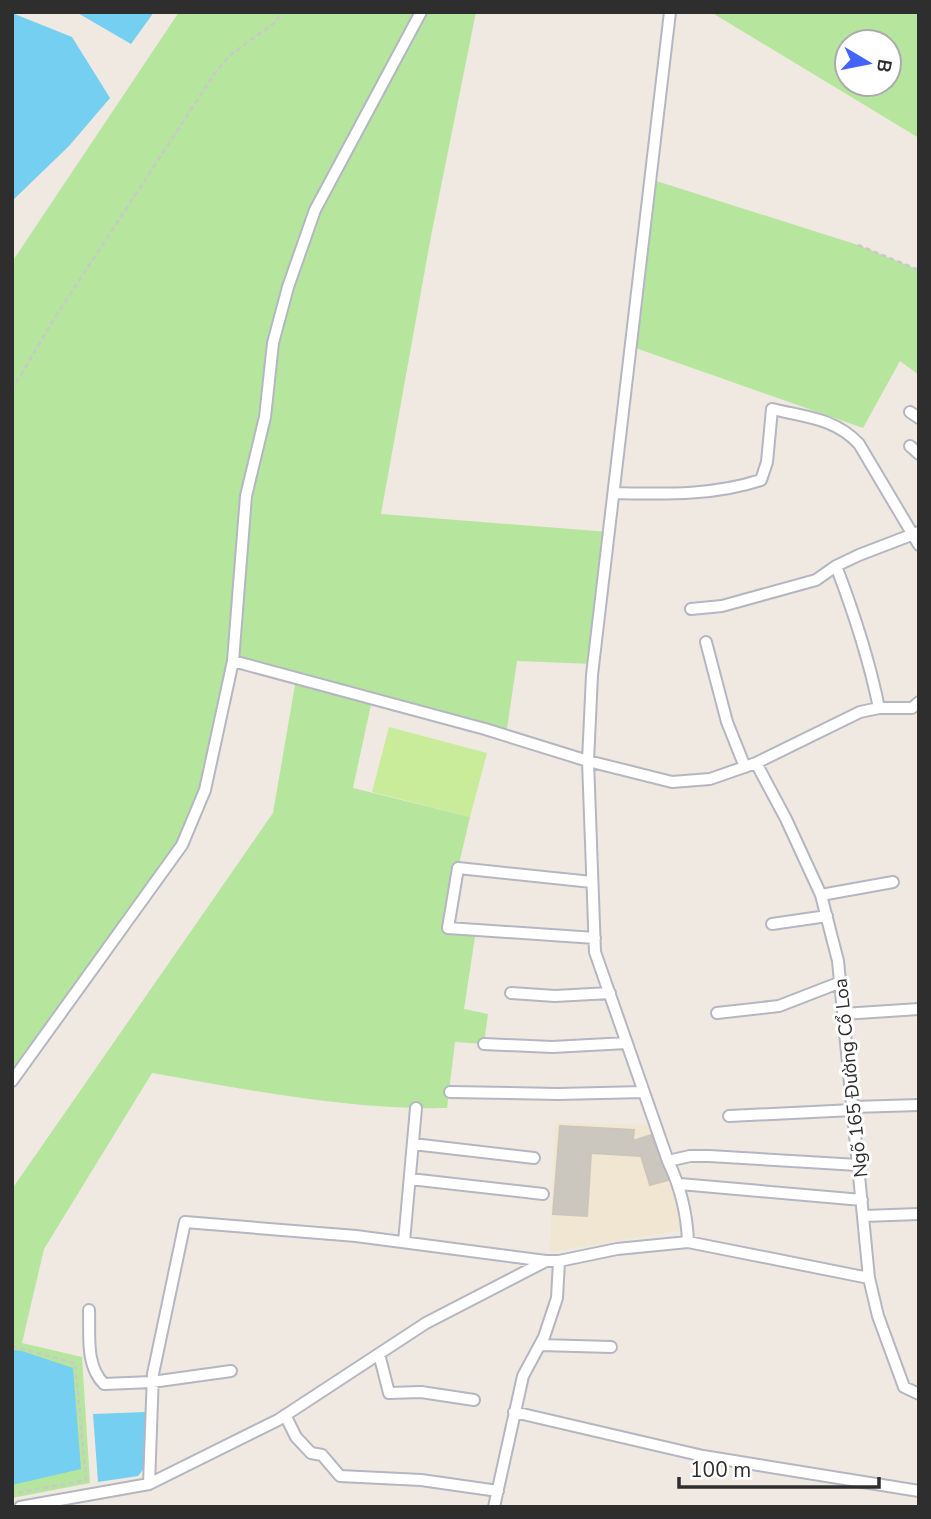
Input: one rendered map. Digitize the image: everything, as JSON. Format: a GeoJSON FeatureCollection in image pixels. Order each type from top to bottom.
{"type":"FeatureCollection","features":[{"type":"Feature","properties":{"kind":"street"},"geometry":{"type":"LineString","coordinates":[[12,1081],[182,845],[205,790],[233,661],[246,496],[265,417],[273,343],[288,287],[315,210],[421,12]]}},
{"type":"Feature","properties":{"kind":"street"},"geometry":{"type":"LineString","coordinates":[[670,12],[592,675],[588,761],[595,951],[668,1161],[680,1184],[687,1215],[688,1242]]}},
{"type":"Feature","properties":{"kind":"street"},"geometry":{"type":"LineString","coordinates":[[614,493],[684,495],[761,480],[767,462],[772,409],[831,422],[846,430],[859,444],[917,537],[859,555],[816,580],[722,606],[691,609]]}},
{"type":"Feature","properties":{"kind":"street"},"geometry":{"type":"LineString","coordinates":[[836,566],[857,620],[879,708]]}},
{"type":"Feature","properties":{"kind":"street","name":"Ngõ 165 Đường Cổ Loa"},"geometry":{"type":"LineString","coordinates":[[706,642],[727,722],[750,765],[786,819],[821,895],[827,916],[841,982],[869,1278],[878,1316],[904,1387],[919,1394]]}},
{"type":"Feature","properties":{"kind":"street"},"geometry":{"type":"LineString","coordinates":[[233,661],[672,782],[709,779],[750,765],[859,712],[879,708],[912,708],[919,702]]}},
{"type":"Feature","properties":{"kind":"street"},"geometry":{"type":"LineString","coordinates":[[592,882],[458,867],[449,928],[595,938]]}},
{"type":"Feature","properties":{"kind":"street"},"geometry":{"type":"LineString","coordinates":[[821,895],[893,882]]}},
{"type":"Feature","properties":{"kind":"street"},"geometry":{"type":"LineString","coordinates":[[772,924],[827,916]]}},
{"type":"Feature","properties":{"kind":"street"},"geometry":{"type":"LineString","coordinates":[[717,1013],[779,1006],[841,982]]}},
{"type":"Feature","properties":{"kind":"street"},"geometry":{"type":"LineString","coordinates":[[511,993],[555,996],[610,993]]}},
{"type":"Feature","properties":{"kind":"street"},"geometry":{"type":"LineString","coordinates":[[843,1014],[919,1009]]}},
{"type":"Feature","properties":{"kind":"street"},"geometry":{"type":"LineString","coordinates":[[484,1044],[552,1047],[627,1043]]}},
{"type":"Feature","properties":{"kind":"street"},"geometry":{"type":"LineString","coordinates":[[450,1092],[644,1092]]}},
{"type":"Feature","properties":{"kind":"street"},"geometry":{"type":"LineString","coordinates":[[729,1116],[919,1105]]}},
{"type":"Feature","properties":{"kind":"street"},"geometry":{"type":"LineString","coordinates":[[404,1242],[416,1108]]}},
{"type":"Feature","properties":{"kind":"street"},"geometry":{"type":"LineString","coordinates":[[413,1144],[534,1158]]}},
{"type":"Feature","properties":{"kind":"street"},"geometry":{"type":"LineString","coordinates":[[668,1161],[690,1156],[709,1156],[858,1164]]}},
{"type":"Feature","properties":{"kind":"street"},"geometry":{"type":"LineString","coordinates":[[410,1179],[543,1194]]}},
{"type":"Feature","properties":{"kind":"street"},"geometry":{"type":"LineString","coordinates":[[680,1184],[862,1200]]}},
{"type":"Feature","properties":{"kind":"street"},"geometry":{"type":"LineString","coordinates":[[864,1216],[919,1214]]}},
{"type":"Feature","properties":{"kind":"street"},"geometry":{"type":"LineString","coordinates":[[149,1484],[152,1382],[185,1222],[404,1242],[546,1261],[688,1242],[869,1278]]}},
{"type":"Feature","properties":{"kind":"street"},"geometry":{"type":"LineString","coordinates":[[20,1507],[149,1484],[285,1415],[426,1323],[546,1261]]}},
{"type":"Feature","properties":{"kind":"street"},"geometry":{"type":"LineString","coordinates":[[494,1507],[523,1376],[540,1345],[556,1298],[559,1261]]}},
{"type":"Feature","properties":{"kind":"street"},"geometry":{"type":"LineString","coordinates":[[89,1310],[90,1351],[96,1375],[104,1384],[152,1382],[231,1371]]}},
{"type":"Feature","properties":{"kind":"street"},"geometry":{"type":"LineString","coordinates":[[540,1345],[611,1347]]}},
{"type":"Feature","properties":{"kind":"street"},"geometry":{"type":"LineString","coordinates":[[379,1354],[389,1393],[421,1392],[474,1400]]}},
{"type":"Feature","properties":{"kind":"street"},"geometry":{"type":"LineString","coordinates":[[514,1412],[703,1456],[919,1491]]}},
{"type":"Feature","properties":{"kind":"street"},"geometry":{"type":"LineString","coordinates":[[285,1415],[296,1437],[312,1453],[322,1455],[340,1476],[421,1480],[498,1491]]}},
{"type":"Feature","properties":{"kind":"path"},"geometry":{"type":"LineString","coordinates":[[12,390],[54,319],[215,73],[229,56],[274,23],[283,12]]}},
{"type":"Feature","properties":{"kind":"path"},"geometry":{"type":"LineString","coordinates":[[859,245],[919,270]]}},
{"type":"Feature","properties":{"kind":"path"},"geometry":{"type":"LineString","coordinates":[[12,1346],[75,1363],[86,1479],[12,1494]]}},
{"type":"Feature","properties":{"kind":"shaded area"},"geometry":{"type":"Polygon","coordinates":[[[555,1123],[653,1125],[680,1211],[682,1230],[550,1252],[555,1123]]]}},
{"type":"Feature","properties":{"kind":"green space"},"geometry":{"type":"Polygon","coordinates":[[[179,12],[476,12],[431,236],[381,514],[609,532],[593,664],[517,661],[506,736],[372,700],[353,788],[470,817],[458,868],[449,928],[476,930],[464,1009],[488,1014],[484,1044],[455,1042],[447,1108],[336,1102],[152,1073],[44,1249],[22,1343],[82,1357],[90,1483],[12,1498],[12,1189],[273,813],[296,679],[233,661],[220,726],[182,845],[12,1081],[12,262],[179,12]]]}},
{"type":"Feature","properties":{"kind":"green space"},"geometry":{"type":"Polygon","coordinates":[[[707,12],[919,12],[919,138],[853,98],[903,98],[903,28],[833,28],[833,86],[707,12]]]}},
{"type":"Feature","properties":{"kind":"green space"},"geometry":{"type":"Polygon","coordinates":[[[650,179],[858,245],[919,270],[919,375],[900,361],[863,428],[630,346],[650,179]]]}},
{"type":"Feature","properties":{"kind":"green space"},"geometry":{"type":"Polygon","coordinates":[[[389,727],[487,753],[470,817],[372,792],[389,727]]]}},
{"type":"Feature","properties":{"kind":"water"},"geometry":{"type":"Polygon","coordinates":[[[76,12],[154,12],[131,44],[76,12]]]}},
{"type":"Feature","properties":{"kind":"water"},"geometry":{"type":"Polygon","coordinates":[[[12,13],[72,37],[110,98],[69,146],[12,201],[12,13]]]}},
{"type":"Feature","properties":{"kind":"water"},"geometry":{"type":"Polygon","coordinates":[[[12,1350],[73,1368],[81,1469],[12,1485],[12,1350]]]}},
{"type":"Feature","properties":{"kind":"water"},"geometry":{"type":"Polygon","coordinates":[[[145,1412],[146,1466],[138,1476],[98,1482],[93,1414],[145,1412]]]}},
{"type":"Feature","properties":{"kind":"building"},"geometry":{"type":"Polygon","coordinates":[[[560,1126],[634,1130],[633,1141],[651,1135],[668,1180],[650,1185],[641,1156],[591,1153],[587,1216],[553,1214],[560,1126]]]}}]}
